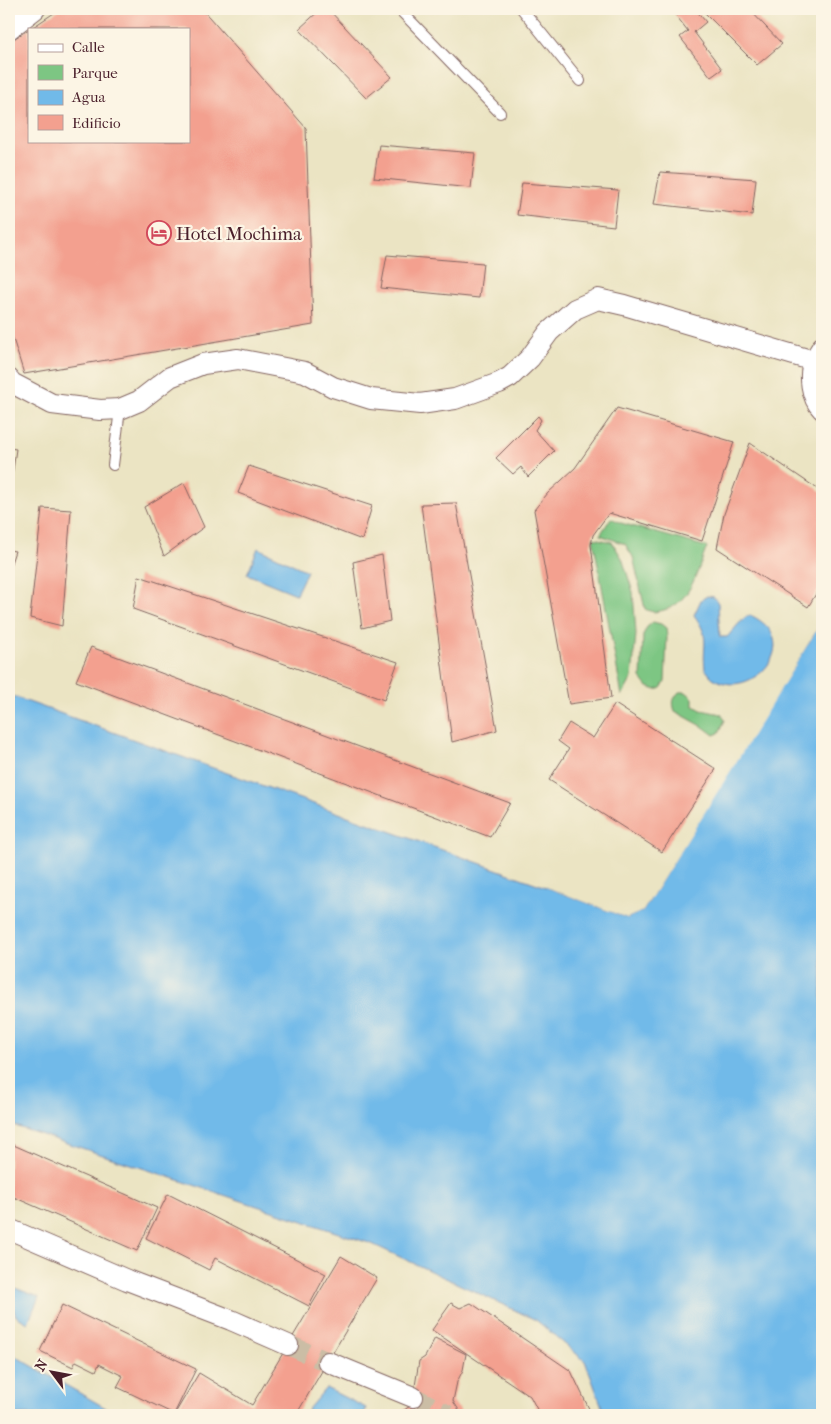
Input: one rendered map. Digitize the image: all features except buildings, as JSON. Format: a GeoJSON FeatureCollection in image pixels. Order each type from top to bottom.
{"type":"FeatureCollection","features":[{"type":"Feature","properties":{"kind":"street"},"geometry":{"type":"LineString","coordinates":[[9,29],[34,9]]}},
{"type":"Feature","properties":{"kind":"street"},"geometry":{"type":"LineString","coordinates":[[9,379],[12,383],[52,404],[100,410],[120,409],[139,401],[170,377],[203,364],[238,359],[305,372],[333,387],[371,399],[420,404],[455,399],[510,377],[530,358],[549,332],[575,309],[598,300],[818,354],[811,376],[813,392],[822,409]]}},
{"type":"Feature","properties":{"kind":"street"},"geometry":{"type":"LineString","coordinates":[[9,1229],[127,1280],[231,1320],[288,1345]]}},
{"type":"Feature","properties":{"kind":"street"},"geometry":{"type":"LineString","coordinates":[[332,1364],[413,1397]]}},
{"type":"Feature","properties":{"kind":"lane"},"geometry":{"type":"LineString","coordinates":[[399,9],[500,113]]}},
{"type":"Feature","properties":{"kind":"lane"},"geometry":{"type":"LineString","coordinates":[[522,9],[580,80]]}},
{"type":"Feature","properties":{"kind":"lane"},"geometry":{"type":"LineString","coordinates":[[113,466],[120,409]]}},
{"type":"Feature","properties":{"kind":"green space"},"geometry":{"type":"Polygon","coordinates":[[[611,518],[621,523],[707,547],[692,584],[680,601],[657,612],[645,609],[633,557],[625,544],[600,535],[611,518]]]}},
{"type":"Feature","properties":{"kind":"green space"},"geometry":{"type":"Polygon","coordinates":[[[593,538],[612,542],[622,558],[633,592],[636,634],[632,678],[622,696],[593,538]]]}},
{"type":"Feature","properties":{"kind":"green space"},"geometry":{"type":"Polygon","coordinates":[[[653,622],[661,624],[666,628],[667,636],[665,682],[661,688],[656,690],[648,687],[641,678],[643,635],[647,627],[653,622]]]}},
{"type":"Feature","properties":{"kind":"green space"},"geometry":{"type":"Polygon","coordinates":[[[679,692],[686,692],[693,698],[693,705],[701,710],[721,714],[725,720],[719,733],[714,735],[675,711],[674,701],[679,692]]]}},
{"type":"Feature","properties":{"kind":"water"},"geometry":{"type":"Polygon","coordinates":[[[258,548],[307,571],[296,594],[247,574],[258,548]]]}},
{"type":"Feature","properties":{"kind":"water"},"geometry":{"type":"Polygon","coordinates":[[[707,596],[714,597],[718,603],[720,637],[727,637],[750,615],[767,626],[774,640],[774,653],[767,666],[756,676],[742,682],[727,684],[713,678],[705,669],[704,636],[694,615],[701,600],[707,596]]]}},
{"type":"Feature","properties":{"kind":"water"},"geometry":{"type":"Polygon","coordinates":[[[822,621],[822,1415],[605,1415],[585,1361],[536,1320],[372,1244],[9,1124],[9,695],[546,887],[627,918],[643,911],[822,621]]]}},
{"type":"Feature","properties":{"kind":"water"},"geometry":{"type":"Polygon","coordinates":[[[15,1288],[39,1297],[28,1323],[16,1316],[10,1301],[15,1288]]]}},
{"type":"Feature","properties":{"kind":"water"},"geometry":{"type":"Polygon","coordinates":[[[9,1347],[15,1356],[118,1415],[9,1415],[9,1347]]]}},
{"type":"Feature","properties":{"kind":"water"},"geometry":{"type":"Polygon","coordinates":[[[326,1388],[366,1408],[364,1415],[303,1415],[326,1388]]]}},
{"type":"Feature","properties":{"kind":"pier"},"geometry":{"type":"Polygon","coordinates":[[[822,619],[745,748],[643,911],[627,918],[546,887],[547,885],[627,915],[641,909],[822,619]]]}},
{"type":"Feature","properties":{"kind":"tunnel"},"geometry":{"type":"LineString","coordinates":[[288,1345],[328,1362]]}},
{"type":"Feature","properties":{"kind":"tunnel"},"geometry":{"type":"LineString","coordinates":[[413,1397],[448,1415]]}},
{"type":"Feature","properties":{"kind":"place","name":"Hotel Mochima"},"geometry":{"type":"Point","coordinates":[159,233]}}]}
